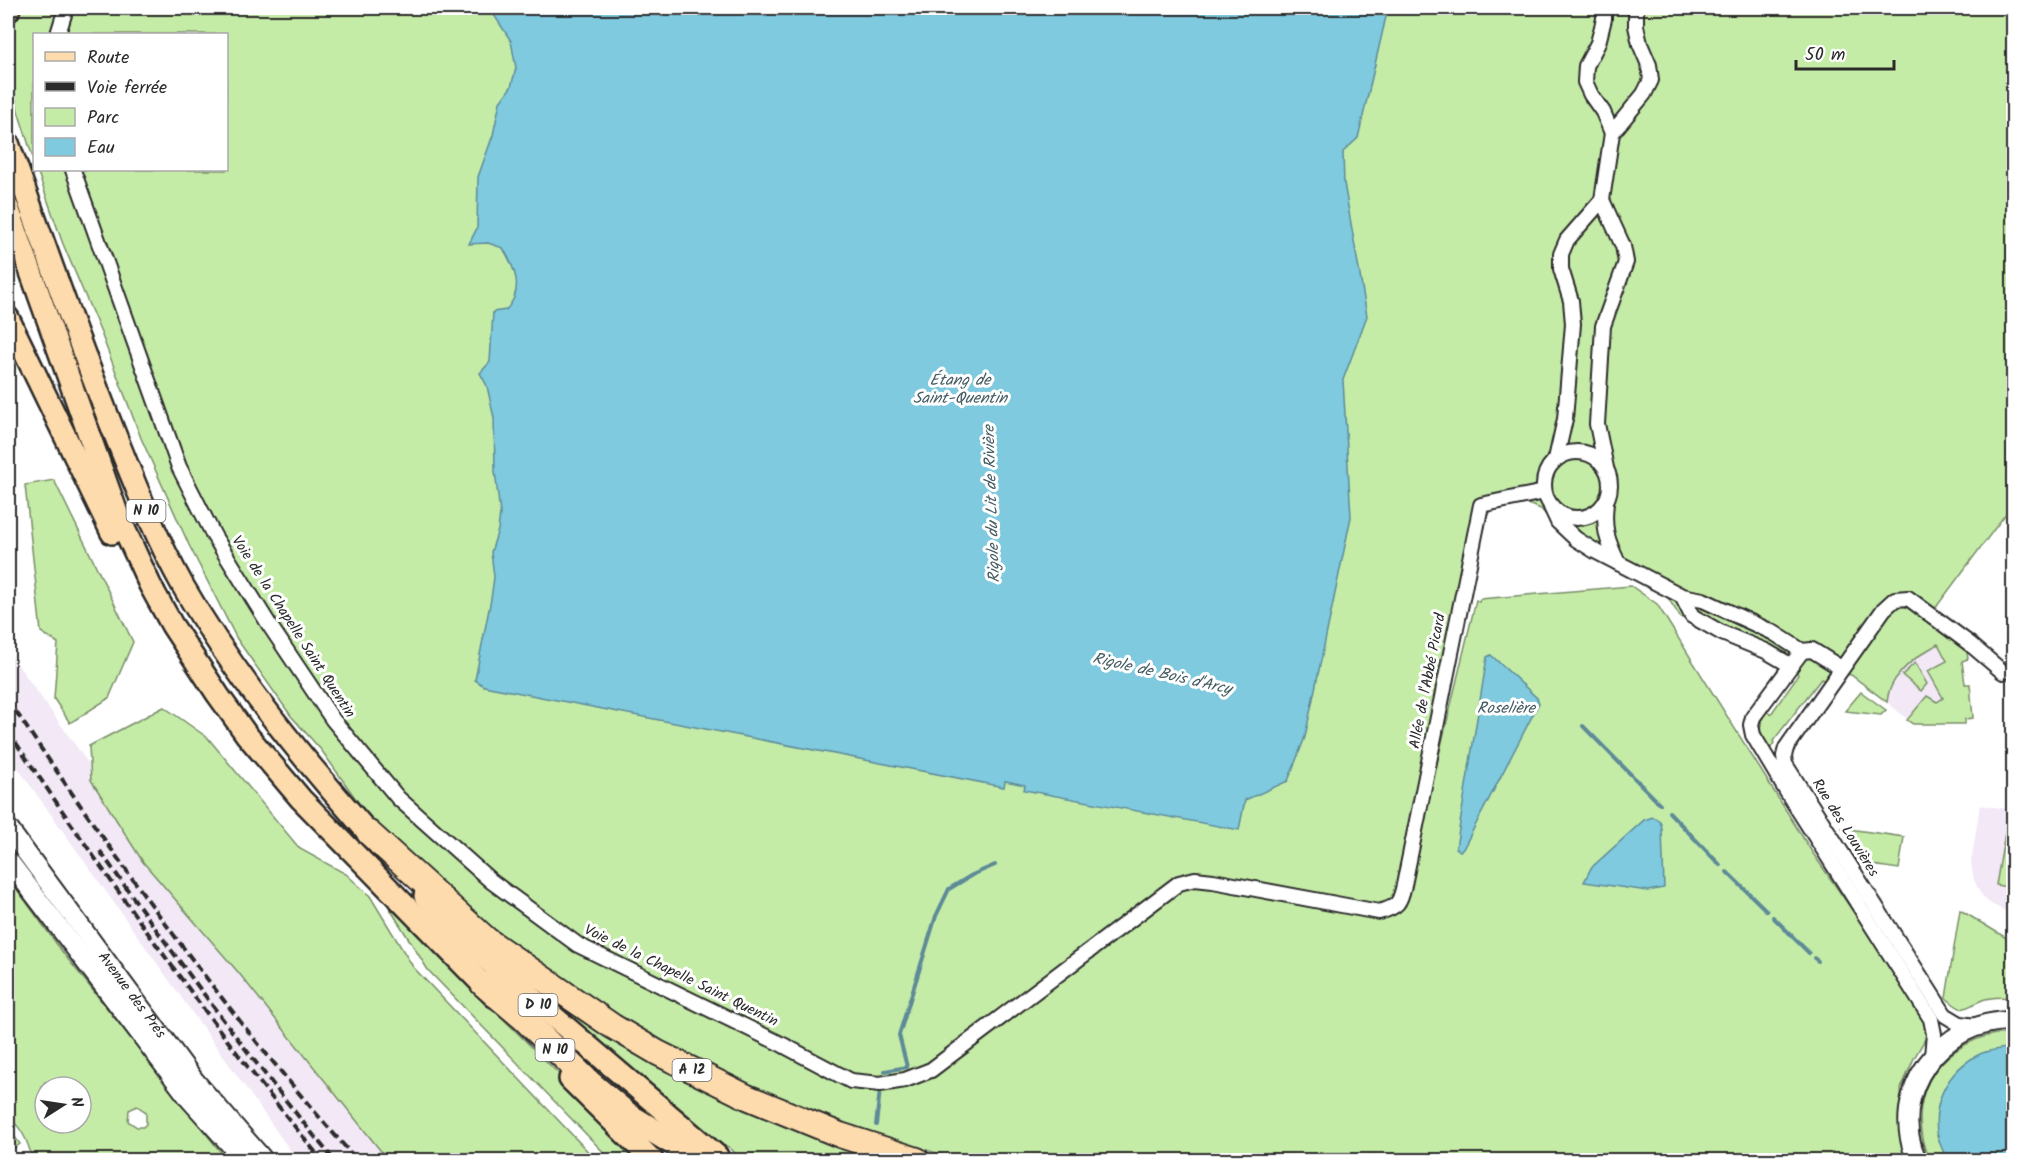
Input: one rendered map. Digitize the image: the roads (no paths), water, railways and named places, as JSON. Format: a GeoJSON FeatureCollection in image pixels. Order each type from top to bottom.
{"type":"FeatureCollection","features":[{"type":"Feature","properties":{"kind":"highway","name":"N 10"},"geometry":{"type":"LineString","coordinates":[[369,833],[488,940]]}},
{"type":"Feature","properties":{"kind":"highway","name":"A 12"},"geometry":{"type":"LineString","coordinates":[[488,940],[612,1026],[688,1068],[797,1118],[917,1161]]}},
{"type":"Feature","properties":{"kind":"highway","name":"N 10"},"geometry":{"type":"LineString","coordinates":[[483,984],[629,1116],[690,1150],[717,1161]]}},
{"type":"Feature","properties":{"kind":"main road","name":"N 10"},"geometry":{"type":"LineString","coordinates":[[8,143],[97,389],[148,518],[183,586],[220,645],[285,734],[369,833]]}},
{"type":"Feature","properties":{"kind":"main road","name":"N 10"},"geometry":{"type":"LineString","coordinates":[[8,208],[117,513],[150,585],[210,684],[246,734],[301,798],[483,984]]}},
{"type":"Feature","properties":{"kind":"main road"},"geometry":{"type":"LineString","coordinates":[[8,318],[133,577],[150,585]]}},
{"type":"Feature","properties":{"kind":"main road","name":"Avenue des Prés"},"geometry":{"type":"LineString","coordinates":[[8,828],[195,1081],[265,1160]]}},
{"type":"Feature","properties":{"kind":"main road","name":"D 10"},"geometry":{"type":"LineString","coordinates":[[369,833],[458,933],[722,1161]]}},
{"type":"Feature","properties":{"kind":"main road","name":"Avenue des Prés"},"geometry":{"type":"LineString","coordinates":[[8,860],[191,1101],[244,1161]]}},
{"type":"Feature","properties":{"kind":"main road","name":"D 10"},"geometry":{"type":"LineString","coordinates":[[483,984],[535,1043],[652,1161]]}},
{"type":"Feature","properties":{"kind":"main road"},"geometry":{"type":"LineString","coordinates":[[1917,1161],[1909,1130],[1910,1101],[1917,1080],[1932,1056],[1953,1037],[1976,1026],[2013,1021]]}},
{"type":"Feature","properties":{"kind":"street"},"geometry":{"type":"LineString","coordinates":[[58,33],[66,8]]}},
{"type":"Feature","properties":{"kind":"street"},"geometry":{"type":"LineString","coordinates":[[1604,8],[1604,19],[1598,43],[1586,66],[1585,82],[1603,112],[1612,133]]}},
{"type":"Feature","properties":{"kind":"street"},"geometry":{"type":"LineString","coordinates":[[1636,8],[1636,26],[1640,44],[1649,65],[1651,80],[1644,94],[1612,133],[1602,200],[1567,240],[1561,254],[1561,269],[1571,301],[1573,324],[1565,418],[1556,459],[1546,474],[1544,492],[1558,522],[1575,539],[1682,596],[1702,600],[1774,633],[1802,651],[1812,650],[1841,668]]}},
{"type":"Feature","properties":{"kind":"street","name":"Voie de la Chapelle Saint Quentin"},"geometry":{"type":"LineString","coordinates":[[73,171],[179,467],[214,536],[270,626],[333,720],[398,798],[491,881],[578,945],[783,1045],[851,1081],[880,1084],[905,1080],[931,1070],[1179,883],[1194,879],[1213,880],[1379,912],[1392,909],[1401,899],[1404,885]]}},
{"type":"Feature","properties":{"kind":"street"},"geometry":{"type":"LineString","coordinates":[[1602,200],[1623,246],[1626,262],[1603,326],[1597,424],[1611,486],[1603,523],[1618,563]]}},
{"type":"Feature","properties":{"kind":"street"},"geometry":{"type":"LineString","coordinates":[[1556,459],[1577,452],[1598,459],[1606,468]]}},
{"type":"Feature","properties":{"kind":"street","name":"Allée de l'Abbé Picard"},"geometry":{"type":"LineString","coordinates":[[1404,885],[1481,505],[1544,492]]}},
{"type":"Feature","properties":{"kind":"street"},"geometry":{"type":"LineString","coordinates":[[1551,507],[1569,518],[1580,519],[1590,517],[1606,503]]}},
{"type":"Feature","properties":{"kind":"street"},"geometry":{"type":"LineString","coordinates":[[1682,596],[1692,616],[1790,665]]}},
{"type":"Feature","properties":{"kind":"street","name":"Rue des Louvières"},"geometry":{"type":"LineString","coordinates":[[1976,1026],[1960,1024],[1945,1015],[1785,764],[1784,756],[1786,748],[1841,668],[1884,609],[1895,599],[1908,598],[1970,644],[2003,672]]}},
{"type":"Feature","properties":{"kind":"street"},"geometry":{"type":"LineString","coordinates":[[1722,633],[1718,627],[1719,618],[1725,613],[1732,614]]}},
{"type":"Feature","properties":{"kind":"street","name":"Rue des Louvières"},"geometry":{"type":"LineString","coordinates":[[1802,651],[1753,717],[1753,735],[1931,1019],[1934,1034],[1932,1056]]}},
{"type":"Feature","properties":{"kind":"water","name":"Étang de Saint-Quentin"},"geometry":{"type":"Polygon","coordinates":[[[496,8],[1388,8],[1358,138],[1343,152],[1344,183],[1367,316],[1343,380],[1351,517],[1305,737],[1288,781],[1245,800],[1239,830],[1024,790],[1025,785],[1005,781],[1004,787],[484,686],[475,680],[491,599],[494,577],[491,552],[498,530],[500,513],[495,471],[494,418],[487,386],[480,373],[490,362],[493,312],[506,310],[512,302],[516,287],[514,272],[503,248],[488,243],[469,244],[477,228],[478,177],[493,135],[500,102],[511,87],[516,68],[511,41],[494,15],[496,8]]]}},
{"type":"Feature","properties":{"kind":"water","name":"Roselière"},"geometry":{"type":"Polygon","coordinates":[[[1491,655],[1537,698],[1539,703],[1460,851],[1456,848],[1487,657],[1491,655]]]}},
{"type":"Feature","properties":{"kind":"water"},"geometry":{"type":"Polygon","coordinates":[[[1653,817],[1660,821],[1662,828],[1664,888],[1648,891],[1584,882],[1591,868],[1644,820],[1653,817]]]}},
{"type":"Feature","properties":{"kind":"water"},"geometry":{"type":"Polygon","coordinates":[[[2005,1048],[2013,1049],[2013,1160],[1948,1160],[1937,1130],[1939,1101],[1945,1087],[1953,1074],[1978,1055],[2005,1048]]]}},
{"type":"Feature","properties":{"kind":"waterway"},"geometry":{"type":"LineString","coordinates":[[1583,726],[1660,804]]}},
{"type":"Feature","properties":{"kind":"waterway"},"geometry":{"type":"LineString","coordinates":[[1669,812],[1720,865]]}},
{"type":"Feature","properties":{"kind":"waterway"},"geometry":{"type":"LineString","coordinates":[[885,1071],[907,1067],[899,1035],[936,916],[949,889],[995,865]]}},
{"type":"Feature","properties":{"kind":"waterway"},"geometry":{"type":"LineString","coordinates":[[1727,872],[1767,911]]}},
{"type":"Feature","properties":{"kind":"waterway"},"geometry":{"type":"LineString","coordinates":[[1773,917],[1809,953]]}},
{"type":"Feature","properties":{"kind":"waterway"},"geometry":{"type":"LineString","coordinates":[[1814,958],[1818,961]]}},
{"type":"Feature","properties":{"kind":"waterway"},"geometry":{"type":"LineString","coordinates":[[876,1125],[880,1090]]}},
{"type":"Feature","properties":{"kind":"railway"},"geometry":{"type":"LineString","coordinates":[[8,700],[132,878],[218,993],[263,1050],[357,1160]]}},
{"type":"Feature","properties":{"kind":"railway"},"geometry":{"type":"LineString","coordinates":[[8,731],[83,841],[199,1003],[322,1160]]}},
{"type":"Feature","properties":{"kind":"railway"},"geometry":{"type":"LineString","coordinates":[[100,851],[214,1008],[334,1160]]}},
{"type":"Feature","properties":{"kind":"water label","name":"Rigole du Lit de Rivière"},"geometry":{"type":"Point","coordinates":[992,504]}},
{"type":"Feature","properties":{"kind":"water label","name":"Rigole de Bois d'Arcy"},"geometry":{"type":"Point","coordinates":[1162,674]}}]}
